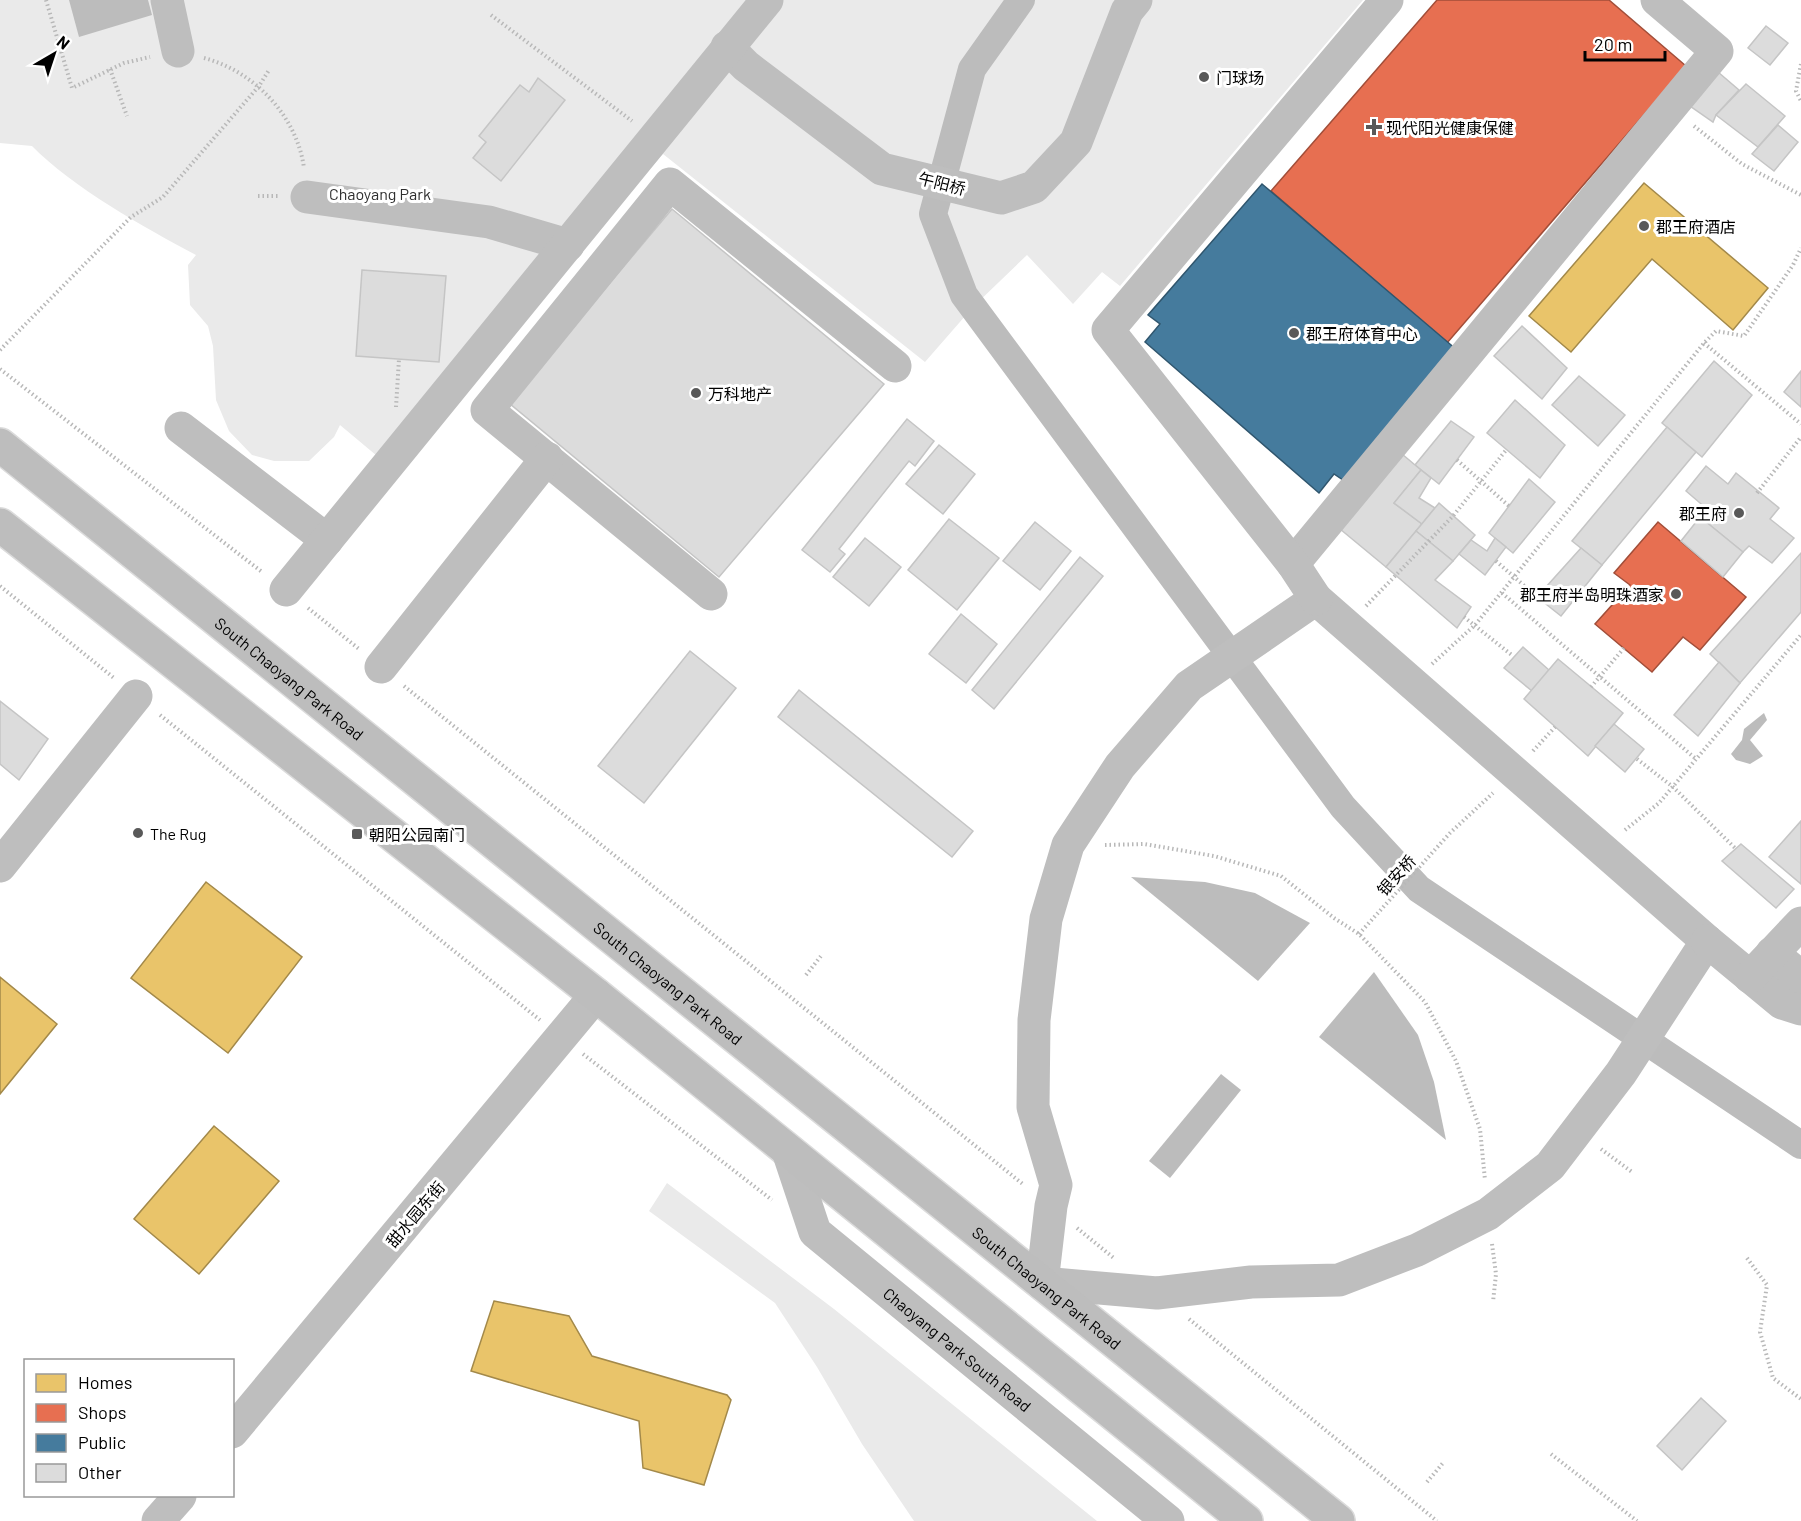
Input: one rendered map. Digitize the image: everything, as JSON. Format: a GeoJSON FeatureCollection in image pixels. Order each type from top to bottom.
{"type":"FeatureCollection","features":[{"type":"Feature","properties":{"kind":"main road","name":"South Chaoyang Park Road"},"geometry":{"type":"LineString","coordinates":[[0,445],[1338,1521]]}},
{"type":"Feature","properties":{"kind":"main road"},"geometry":{"type":"LineString","coordinates":[[0,525],[596,995],[1246,1521]]}},
{"type":"Feature","properties":{"kind":"street"},"geometry":{"type":"LineString","coordinates":[[167,0],[178,51]]}},
{"type":"Feature","properties":{"kind":"street"},"geometry":{"type":"LineString","coordinates":[[286,590],[767,0]]}},
{"type":"Feature","properties":{"kind":"street","name":"午阳桥"},"geometry":{"type":"LineString","coordinates":[[727,47],[746,66],[882,169],[1001,198],[1034,187],[1076,142],[1127,11],[1136,0]]}},
{"type":"Feature","properties":{"kind":"street"},"geometry":{"type":"LineString","coordinates":[[1388,0],[1108,330],[1293,564],[1316,599],[1707,941],[1761,965],[1801,977]]}},
{"type":"Feature","properties":{"kind":"street"},"geometry":{"type":"LineString","coordinates":[[1293,564],[1717,51],[1657,0]]}},
{"type":"Feature","properties":{"kind":"street"},"geometry":{"type":"LineString","coordinates":[[711,594],[487,410],[670,184],[896,366]]}},
{"type":"Feature","properties":{"kind":"street"},"geometry":{"type":"LineString","coordinates":[[308,197],[489,222],[568,245]]}},
{"type":"Feature","properties":{"kind":"street"},"geometry":{"type":"LineString","coordinates":[[181,428],[327,540]]}},
{"type":"Feature","properties":{"kind":"street"},"geometry":{"type":"LineString","coordinates":[[381,667],[547,458]]}},
{"type":"Feature","properties":{"kind":"street"},"geometry":{"type":"LineString","coordinates":[[1316,599],[1266,631],[1189,686],[1120,766],[1068,845],[1046,920],[1035,1020],[1033,1107],[1056,1185],[1051,1206],[1042,1283],[1157,1293],[1251,1282],[1339,1280],[1417,1250],[1488,1214],[1550,1166],[1621,1074],[1707,941]]}},
{"type":"Feature","properties":{"kind":"street"},"geometry":{"type":"LineString","coordinates":[[0,866],[136,696]]}},
{"type":"Feature","properties":{"kind":"street"},"geometry":{"type":"LineString","coordinates":[[1761,965],[1801,923]]}},
{"type":"Feature","properties":{"kind":"street"},"geometry":{"type":"LineString","coordinates":[[1761,965],[1782,1003],[1801,1009]]}},
{"type":"Feature","properties":{"kind":"street","name":"甜水园东街"},"geometry":{"type":"LineString","coordinates":[[234,1430],[596,995]]}},
{"type":"Feature","properties":{"kind":"street","name":"Chaoyang Park South Road"},"geometry":{"type":"LineString","coordinates":[[788,1151],[815,1232],[1168,1521]]}},
{"type":"Feature","properties":{"kind":"street"},"geometry":{"type":"LineString","coordinates":[[158,1521],[179,1497]]}},
{"type":"Feature","properties":{"kind":"path"},"geometry":{"type":"LineString","coordinates":[[491,15],[655,137]]}},
{"type":"Feature","properties":{"kind":"path"},"geometry":{"type":"LineString","coordinates":[[1801,64],[1796,91],[1801,101]]}},
{"type":"Feature","properties":{"kind":"path"},"geometry":{"type":"LineString","coordinates":[[110,69],[127,117]]}},
{"type":"Feature","properties":{"kind":"path"},"geometry":{"type":"LineString","coordinates":[[0,350],[131,217],[163,197],[259,86],[269,70]]}},
{"type":"Feature","properties":{"kind":"path"},"geometry":{"type":"LineString","coordinates":[[1689,121],[1742,164],[1801,195]]}},
{"type":"Feature","properties":{"kind":"path"},"geometry":{"type":"LineString","coordinates":[[1411,682],[1465,637],[1704,342],[1716,331],[1744,336],[1793,265],[1801,248]]}},
{"type":"Feature","properties":{"kind":"path"},"geometry":{"type":"LineString","coordinates":[[1704,342],[1801,424]]}},
{"type":"Feature","properties":{"kind":"path"},"geometry":{"type":"LineString","coordinates":[[0,369],[286,590],[1121,1264]]}},
{"type":"Feature","properties":{"kind":"path"},"geometry":{"type":"LineString","coordinates":[[1757,493],[1801,437]]}},
{"type":"Feature","properties":{"kind":"path"},"geometry":{"type":"LineString","coordinates":[[1347,626],[1453,516],[1507,449]]}},
{"type":"Feature","properties":{"kind":"path"},"geometry":{"type":"LineString","coordinates":[[1457,460],[1509,506]]}},
{"type":"Feature","properties":{"kind":"path"},"geometry":{"type":"LineString","coordinates":[[1496,561],[1537,597]]}},
{"type":"Feature","properties":{"kind":"path"},"geometry":{"type":"LineString","coordinates":[[0,586],[562,1038],[777,1203]]}},
{"type":"Feature","properties":{"kind":"path"},"geometry":{"type":"LineString","coordinates":[[1502,592],[1598,678],[1695,759]]}},
{"type":"Feature","properties":{"kind":"path"},"geometry":{"type":"LineString","coordinates":[[1464,617],[1513,656]]}},
{"type":"Feature","properties":{"kind":"path"},"geometry":{"type":"LineString","coordinates":[[1603,849],[1659,803],[1801,635]]}},
{"type":"Feature","properties":{"kind":"path"},"geometry":{"type":"LineString","coordinates":[[1591,687],[1624,648]]}},
{"type":"Feature","properties":{"kind":"path"},"geometry":{"type":"LineString","coordinates":[[1637,759],[1672,786],[1736,849]]}},
{"type":"Feature","properties":{"kind":"path","name":"银安桥"},"geometry":{"type":"LineString","coordinates":[[1359,934],[1450,833]]}},
{"type":"Feature","properties":{"kind":"path"},"geometry":{"type":"LineString","coordinates":[[1068,845],[1144,844],[1214,856],[1281,876],[1334,918],[1359,934],[1425,1002],[1456,1060],[1480,1130],[1496,1274],[1493,1302]]}},
{"type":"Feature","properties":{"kind":"path"},"geometry":{"type":"LineString","coordinates":[[806,975],[821,956]]}},
{"type":"Feature","properties":{"kind":"path"},"geometry":{"type":"LineString","coordinates":[[1577,1131],[1632,1172]]}},
{"type":"Feature","properties":{"kind":"path"},"geometry":{"type":"LineString","coordinates":[[1747,1258],[1767,1285],[1760,1332],[1773,1378],[1801,1399]]}},
{"type":"Feature","properties":{"kind":"path"},"geometry":{"type":"LineString","coordinates":[[1157,1293],[1437,1521]]}},
{"type":"Feature","properties":{"kind":"path"},"geometry":{"type":"LineString","coordinates":[[1551,1454],[1637,1521]]}},
{"type":"Feature","properties":{"kind":"path"},"geometry":{"type":"LineString","coordinates":[[1427,1482],[1443,1463]]}},
{"type":"Feature","properties":{"kind":"green space","name":"Chaoyang Park"},"geometry":{"type":"Polygon","coordinates":[[[0,0],[1363,0],[1120,286],[1102,272],[1073,304],[1027,255],[973,307],[925,362],[663,154],[389,466],[340,425],[334,437],[309,461],[274,461],[252,455],[229,431],[216,400],[213,346],[208,326],[190,305],[188,265],[196,255],[88,191],[67,177],[32,146],[0,143],[0,0]]]}},
{"type":"Feature","properties":{"kind":"green space"},"geometry":{"type":"Polygon","coordinates":[[[667,1183],[834,1309],[1097,1521],[914,1521],[862,1444],[817,1367],[775,1303],[649,1211],[667,1183]]]}},
{"type":"Feature","properties":{"kind":"shaded area"},"geometry":{"type":"Polygon","coordinates":[[[69,0],[148,0],[152,15],[79,37],[69,0]]]}},
{"type":"Feature","properties":{"kind":"shaded area"},"geometry":{"type":"Polygon","coordinates":[[[1764,713],[1767,720],[1750,740],[1763,756],[1750,764],[1736,760],[1731,754],[1742,740],[1744,729],[1764,713]]]}},
{"type":"Feature","properties":{"kind":"shaded area"},"geometry":{"type":"Polygon","coordinates":[[[1131,877],[1205,882],[1255,893],[1310,923],[1258,981],[1131,877]]]}},
{"type":"Feature","properties":{"kind":"shaded area"},"geometry":{"type":"Polygon","coordinates":[[[1374,972],[1418,1035],[1434,1082],[1446,1140],[1319,1037],[1374,972]]]}},
{"type":"Feature","properties":{"kind":"shaded area"},"geometry":{"type":"Polygon","coordinates":[[[1221,1074],[1241,1090],[1170,1178],[1149,1161],[1221,1074]]]}},
{"type":"Feature","properties":{"kind":"building: Homes"},"geometry":{"type":"Polygon","coordinates":[[[1644,183],[1768,288],[1733,330],[1652,259],[1571,352],[1529,316],[1644,183]]]}},
{"type":"Feature","properties":{"kind":"building: Homes"},"geometry":{"type":"Polygon","coordinates":[[[206,882],[302,957],[228,1053],[131,978],[206,882]]]}},
{"type":"Feature","properties":{"kind":"building: Homes"},"geometry":{"type":"Polygon","coordinates":[[[0,977],[57,1024],[0,1094],[0,977]]]}},
{"type":"Feature","properties":{"kind":"building: Homes"},"geometry":{"type":"Polygon","coordinates":[[[214,1126],[279,1181],[199,1274],[134,1219],[214,1126]]]}},
{"type":"Feature","properties":{"kind":"building: Homes"},"geometry":{"type":"Polygon","coordinates":[[[494,1301],[569,1316],[592,1356],[727,1395],[731,1400],[704,1485],[643,1468],[639,1421],[471,1371],[494,1301]]]}},
{"type":"Feature","properties":{"kind":"building: Shops"},"geometry":{"type":"Polygon","coordinates":[[[1437,0],[1609,0],[1686,66],[1447,343],[1271,191],[1437,0]]]}},
{"type":"Feature","properties":{"kind":"building: Shops"},"geometry":{"type":"Polygon","coordinates":[[[1658,522],[1746,597],[1700,650],[1683,637],[1652,672],[1595,624],[1630,585],[1614,573],[1658,522]]]}},
{"type":"Feature","properties":{"kind":"building: Public","name":"郡王府体育中心"},"geometry":{"type":"Polygon","coordinates":[[[1262,184],[1457,350],[1346,482],[1334,474],[1319,493],[1145,342],[1160,324],[1148,315],[1262,184]]]}},
{"type":"Feature","properties":{"kind":"building: Other"},"geometry":{"type":"Polygon","coordinates":[[[1766,26],[1788,43],[1770,65],[1748,48],[1766,26]]]}},
{"type":"Feature","properties":{"kind":"building: Other"},"geometry":{"type":"Polygon","coordinates":[[[1718,72],[1739,90],[1716,115],[1713,122],[1690,106],[1718,72]]]}},
{"type":"Feature","properties":{"kind":"building: Other"},"geometry":{"type":"Polygon","coordinates":[[[538,78],[565,100],[501,181],[473,158],[486,142],[479,136],[520,85],[529,92],[538,78]]]}},
{"type":"Feature","properties":{"kind":"building: Other"},"geometry":{"type":"Polygon","coordinates":[[[1746,84],[1785,116],[1758,147],[1716,115],[1746,84]]]}},
{"type":"Feature","properties":{"kind":"building: Other"},"geometry":{"type":"Polygon","coordinates":[[[1778,125],[1798,142],[1774,171],[1752,154],[1778,125]]]}},
{"type":"Feature","properties":{"kind":"building: Other","name":"万科地产"},"geometry":{"type":"Polygon","coordinates":[[[672,209],[884,384],[719,577],[509,403],[672,209]]]}},
{"type":"Feature","properties":{"kind":"building: Other"},"geometry":{"type":"Polygon","coordinates":[[[362,270],[446,276],[439,362],[356,356],[362,270]]]}},
{"type":"Feature","properties":{"kind":"building: Other"},"geometry":{"type":"Polygon","coordinates":[[[1522,326],[1567,368],[1542,399],[1494,356],[1522,326]]]}},
{"type":"Feature","properties":{"kind":"building: Other"},"geometry":{"type":"Polygon","coordinates":[[[1714,361],[1752,395],[1702,457],[1662,423],[1714,361]]]}},
{"type":"Feature","properties":{"kind":"building: Other"},"geometry":{"type":"Polygon","coordinates":[[[1801,371],[1801,407],[1784,392],[1801,371]]]}},
{"type":"Feature","properties":{"kind":"building: Other"},"geometry":{"type":"Polygon","coordinates":[[[1579,376],[1625,415],[1598,446],[1552,405],[1579,376]]]}},
{"type":"Feature","properties":{"kind":"building: Other"},"geometry":{"type":"Polygon","coordinates":[[[1515,400],[1565,445],[1540,478],[1487,433],[1515,400]]]}},
{"type":"Feature","properties":{"kind":"building: Other"},"geometry":{"type":"Polygon","coordinates":[[[907,419],[934,441],[915,466],[909,461],[839,549],[845,554],[830,572],[802,550],[907,419]]]}},
{"type":"Feature","properties":{"kind":"building: Other"},"geometry":{"type":"Polygon","coordinates":[[[1451,421],[1474,437],[1439,484],[1415,465],[1451,421]]]}},
{"type":"Feature","properties":{"kind":"building: Other"},"geometry":{"type":"Polygon","coordinates":[[[1667,427],[1696,452],[1602,565],[1572,541],[1667,427]]]}},
{"type":"Feature","properties":{"kind":"building: Other"},"geometry":{"type":"Polygon","coordinates":[[[939,445],[975,474],[943,514],[906,484],[939,445]]]}},
{"type":"Feature","properties":{"kind":"building: Other"},"geometry":{"type":"Polygon","coordinates":[[[1402,454],[1421,470],[1394,503],[1422,524],[1386,567],[1340,529],[1402,454]]]}},
{"type":"Feature","properties":{"kind":"building: Other","name":"郡王府"},"geometry":{"type":"Polygon","coordinates":[[[1706,466],[1728,484],[1736,473],[1779,508],[1770,519],[1794,538],[1772,563],[1749,546],[1743,552],[1700,517],[1707,509],[1686,491],[1706,466]]]}},
{"type":"Feature","properties":{"kind":"building: Other"},"geometry":{"type":"Polygon","coordinates":[[[1421,470],[1431,478],[1419,498],[1435,508],[1422,524],[1394,503],[1421,470]]]}},
{"type":"Feature","properties":{"kind":"building: Other"},"geometry":{"type":"Polygon","coordinates":[[[1529,479],[1555,502],[1513,553],[1489,533],[1529,479]]]}},
{"type":"Feature","properties":{"kind":"building: Other"},"geometry":{"type":"Polygon","coordinates":[[[1439,503],[1475,535],[1453,561],[1416,531],[1439,503]]]}},
{"type":"Feature","properties":{"kind":"building: Other"},"geometry":{"type":"Polygon","coordinates":[[[1700,517],[1743,552],[1723,577],[1681,541],[1700,517]]]}},
{"type":"Feature","properties":{"kind":"building: Other"},"geometry":{"type":"Polygon","coordinates":[[[949,519],[999,558],[957,610],[908,570],[949,519]]]}},
{"type":"Feature","properties":{"kind":"building: Other"},"geometry":{"type":"Polygon","coordinates":[[[1035,522],[1071,551],[1040,590],[1003,561],[1035,522]]]}},
{"type":"Feature","properties":{"kind":"building: Other"},"geometry":{"type":"Polygon","coordinates":[[[1416,531],[1453,561],[1435,580],[1471,607],[1457,628],[1386,567],[1416,531]]]}},
{"type":"Feature","properties":{"kind":"building: Other"},"geometry":{"type":"Polygon","coordinates":[[[865,538],[901,567],[869,606],[833,577],[865,538]]]}},
{"type":"Feature","properties":{"kind":"building: Other"},"geometry":{"type":"Polygon","coordinates":[[[1495,538],[1506,547],[1485,575],[1459,554],[1471,540],[1487,551],[1495,538]]]}},
{"type":"Feature","properties":{"kind":"building: Other"},"geometry":{"type":"Polygon","coordinates":[[[1581,548],[1602,565],[1561,616],[1537,597],[1581,548]]]}},
{"type":"Feature","properties":{"kind":"building: Other"},"geometry":{"type":"Polygon","coordinates":[[[1801,553],[1801,612],[1740,683],[1710,654],[1801,553]]]}},
{"type":"Feature","properties":{"kind":"building: Other"},"geometry":{"type":"Polygon","coordinates":[[[1080,557],[1103,576],[994,709],[972,690],[1080,557]]]}},
{"type":"Feature","properties":{"kind":"building: Other"},"geometry":{"type":"Polygon","coordinates":[[[961,614],[997,644],[966,683],[929,654],[961,614]]]}},
{"type":"Feature","properties":{"kind":"building: Other"},"geometry":{"type":"Polygon","coordinates":[[[1523,647],[1549,670],[1532,691],[1504,668],[1523,647]]]}},
{"type":"Feature","properties":{"kind":"building: Other"},"geometry":{"type":"Polygon","coordinates":[[[690,651],[736,688],[644,803],[598,766],[690,651]]]}},
{"type":"Feature","properties":{"kind":"building: Other"},"geometry":{"type":"Polygon","coordinates":[[[1558,659],[1623,713],[1588,756],[1524,699],[1558,659]]]}},
{"type":"Feature","properties":{"kind":"building: Other"},"geometry":{"type":"Polygon","coordinates":[[[1719,662],[1740,683],[1698,736],[1674,715],[1719,662]]]}},
{"type":"Feature","properties":{"kind":"building: Other"},"geometry":{"type":"Polygon","coordinates":[[[799,690],[973,831],[952,857],[778,717],[799,690]]]}},
{"type":"Feature","properties":{"kind":"building: Other"},"geometry":{"type":"Polygon","coordinates":[[[0,701],[48,739],[19,780],[0,764],[0,701]]]}},
{"type":"Feature","properties":{"kind":"building: Other"},"geometry":{"type":"Polygon","coordinates":[[[1614,724],[1644,749],[1625,772],[1595,746],[1614,724]]]}},
{"type":"Feature","properties":{"kind":"building: Other"},"geometry":{"type":"Polygon","coordinates":[[[1801,821],[1801,884],[1769,857],[1801,821]]]}},
{"type":"Feature","properties":{"kind":"building: Other"},"geometry":{"type":"Polygon","coordinates":[[[1741,844],[1794,889],[1776,908],[1722,861],[1741,844]]]}},
{"type":"Feature","properties":{"kind":"building: Other"},"geometry":{"type":"Polygon","coordinates":[[[1701,1398],[1726,1421],[1682,1470],[1657,1446],[1701,1398]]]}},
{"type":"Feature","properties":{"kind":"waterway"},"geometry":{"type":"LineString","coordinates":[[1021,0],[972,69],[933,214],[964,295],[1343,807],[1419,889],[1801,1145]]}},
{"type":"Feature","properties":{"kind":"place","name":"门球场"},"geometry":{"type":"Point","coordinates":[1204,77]}},
{"type":"Feature","properties":{"kind":"place","name":"现代阳光健康保健"},"geometry":{"type":"Point","coordinates":[1374,127]}},
{"type":"Feature","properties":{"kind":"place","name":"郡王府酒店"},"geometry":{"type":"Point","coordinates":[1644,226]}},
{"type":"Feature","properties":{"kind":"place","name":"郡王府体育中心"},"geometry":{"type":"Point","coordinates":[1294,333]}},
{"type":"Feature","properties":{"kind":"place","name":"万科地产"},"geometry":{"type":"Point","coordinates":[696,393]}},
{"type":"Feature","properties":{"kind":"place","name":"郡王府"},"geometry":{"type":"Point","coordinates":[1739,513]}},
{"type":"Feature","properties":{"kind":"place","name":"郡王府半岛明珠酒家"},"geometry":{"type":"Point","coordinates":[1676,594]}},
{"type":"Feature","properties":{"kind":"place","name":"The Rug"},"geometry":{"type":"Point","coordinates":[138,833]}},
{"type":"Feature","properties":{"kind":"place","name":"朝阳公园南门"},"geometry":{"type":"Point","coordinates":[357,834]}}]}
